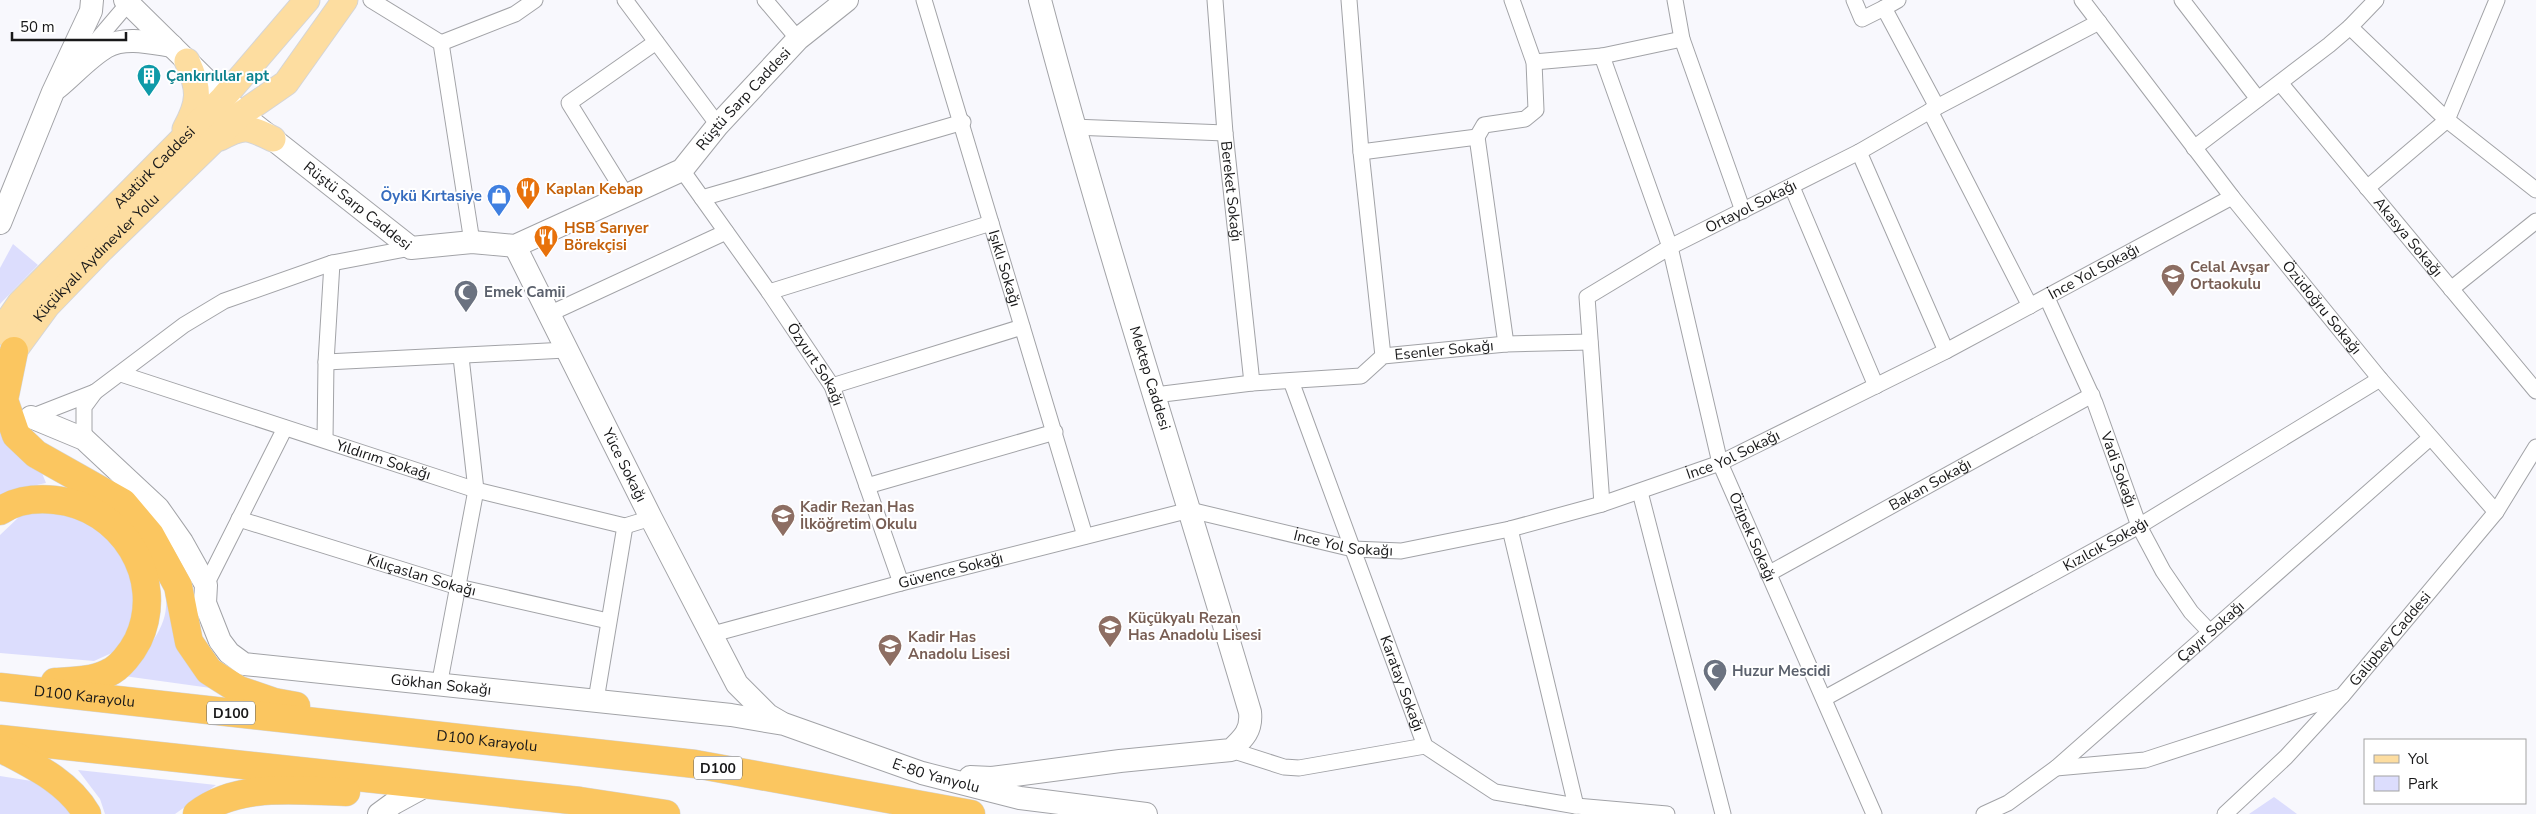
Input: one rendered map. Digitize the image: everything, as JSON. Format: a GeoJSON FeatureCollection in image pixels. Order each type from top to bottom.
{"type":"FeatureCollection","features":[{"type":"Feature","properties":{"kind":"highway"},"geometry":{"type":"LineString","coordinates":[[7,342],[4,400],[16,435],[36,454],[123,503],[139,521],[150,535],[178,586],[189,642],[209,671],[239,690],[274,702],[462,739]]}},
{"type":"Feature","properties":{"kind":"highway"},"geometry":{"type":"LineString","coordinates":[[0,511],[19,502],[42,499],[71,501],[97,512],[116,527],[131,545],[139,558],[147,590],[145,624],[132,652],[109,673],[84,680],[0,687]]}},
{"type":"Feature","properties":{"kind":"highway","name":"D100 Karayolu"},"geometry":{"type":"LineString","coordinates":[[0,687],[695,764],[971,814]]}},
{"type":"Feature","properties":{"kind":"highway"},"geometry":{"type":"LineString","coordinates":[[0,739],[580,801],[666,814]]}},
{"type":"Feature","properties":{"kind":"highway"},"geometry":{"type":"LineString","coordinates":[[0,748],[36,767],[63,786],[80,802],[87,814]]}},
{"type":"Feature","properties":{"kind":"highway"},"geometry":{"type":"LineString","coordinates":[[197,814],[208,805],[260,790],[380,793],[427,785]]}},
{"type":"Feature","properties":{"kind":"highway"},"geometry":{"type":"LineString","coordinates":[[580,801],[619,814]]}},
{"type":"Feature","properties":{"kind":"main road"},"geometry":{"type":"LineString","coordinates":[[0,223],[52,92],[91,11],[92,0]]}},
{"type":"Feature","properties":{"kind":"main road","name":"Atatürk Caddesi"},"geometry":{"type":"LineString","coordinates":[[209,144],[232,106],[307,0]]}},
{"type":"Feature","properties":{"kind":"main road","name":"Atatürk Caddesi"},"geometry":{"type":"LineString","coordinates":[[7,342],[20,303],[176,146],[232,106],[286,84],[345,0]]}},
{"type":"Feature","properties":{"kind":"main road","name":"Rüştü Sarp Caddesi"},"geometry":{"type":"LineString","coordinates":[[128,1],[232,106],[411,248],[472,242],[515,246],[682,170],[718,125],[798,38],[847,0]]}},
{"type":"Feature","properties":{"kind":"main road","name":"Mektep Caddesi"},"geometry":{"type":"LineString","coordinates":[[1040,0],[1073,127],[1250,712],[1249,730],[1232,750]]}},
{"type":"Feature","properties":{"kind":"main road"},"geometry":{"type":"LineString","coordinates":[[52,92],[106,47],[125,42],[148,42],[180,54],[196,80],[198,98],[190,120],[176,146]]}},
{"type":"Feature","properties":{"kind":"main road"},"geometry":{"type":"LineString","coordinates":[[209,144],[239,128],[255,131],[273,139]]}},
{"type":"Feature","properties":{"kind":"main road","name":"Küçükyalı Aydınevler Yolu"},"geometry":{"type":"LineString","coordinates":[[0,385],[7,342],[47,306],[209,144]]}},
{"type":"Feature","properties":{"kind":"main road","name":"Yüce Sokağı"},"geometry":{"type":"LineString","coordinates":[[515,246],[651,518],[738,684],[768,714],[784,724]]}},
{"type":"Feature","properties":{"kind":"main road"},"geometry":{"type":"LineString","coordinates":[[31,416],[84,439],[158,508],[182,542],[206,585]]}},
{"type":"Feature","properties":{"kind":"main road","name":"Gökhan Sokağı"},"geometry":{"type":"LineString","coordinates":[[206,585],[205,603],[220,641],[229,654],[244,664],[291,667],[439,686],[596,700],[731,715]]}},
{"type":"Feature","properties":{"kind":"main road"},"geometry":{"type":"LineString","coordinates":[[731,715],[738,700],[738,684]]}},
{"type":"Feature","properties":{"kind":"main road","name":"E-80 Yanyolu"},"geometry":{"type":"LineString","coordinates":[[731,715],[784,724],[934,776],[1020,798],[1141,813]]}},
{"type":"Feature","properties":{"kind":"main road"},"geometry":{"type":"LineString","coordinates":[[934,776],[992,778],[1070,766],[1232,750]]}},
{"type":"Feature","properties":{"kind":"main road"},"geometry":{"type":"LineString","coordinates":[[1070,766],[1062,778],[1062,783],[1068,789],[1141,813]]}},
{"type":"Feature","properties":{"kind":"main road"},"geometry":{"type":"LineString","coordinates":[[379,814],[394,803],[427,785]]}},
{"type":"Feature","properties":{"kind":"street"},"geometry":{"type":"LineString","coordinates":[[371,0],[440,43],[472,242]]}},
{"type":"Feature","properties":{"kind":"street"},"geometry":{"type":"LineString","coordinates":[[440,43],[515,14],[535,0]]}},
{"type":"Feature","properties":{"kind":"street"},"geometry":{"type":"LineString","coordinates":[[625,0],[718,125]]}},
{"type":"Feature","properties":{"kind":"street"},"geometry":{"type":"LineString","coordinates":[[765,0],[798,38]]}},
{"type":"Feature","properties":{"kind":"street","name":"Işıklı Sokağı"},"geometry":{"type":"LineString","coordinates":[[924,0],[1085,536]]}},
{"type":"Feature","properties":{"kind":"street","name":"Bereket Sokağı"},"geometry":{"type":"LineString","coordinates":[[1215,0],[1225,133],[1252,383]]}},
{"type":"Feature","properties":{"kind":"street"},"geometry":{"type":"LineString","coordinates":[[1349,0],[1360,152],[1383,356]]}},
{"type":"Feature","properties":{"kind":"street"},"geometry":{"type":"LineString","coordinates":[[1506,344],[1477,137],[1484,125],[1526,120],[1536,110],[1534,62],[1512,0]]}},
{"type":"Feature","properties":{"kind":"street"},"geometry":{"type":"LineString","coordinates":[[1675,0],[1682,39],[1743,211]]}},
{"type":"Feature","properties":{"kind":"street"},"geometry":{"type":"LineString","coordinates":[[1854,0],[1862,19],[1898,0]]}},
{"type":"Feature","properties":{"kind":"street","name":"Özüdoğru Sokağı"},"geometry":{"type":"LineString","coordinates":[[2082,0],[2232,197],[2380,379],[2496,512]]}},
{"type":"Feature","properties":{"kind":"street"},"geometry":{"type":"LineString","coordinates":[[2182,0],[2258,99]]}},
{"type":"Feature","properties":{"kind":"street"},"geometry":{"type":"LineString","coordinates":[[2194,148],[2258,99],[2281,84],[2350,27],[2376,0]]}},
{"type":"Feature","properties":{"kind":"street"},"geometry":{"type":"LineString","coordinates":[[2367,188],[2447,120],[2497,0]]}},
{"type":"Feature","properties":{"kind":"street"},"geometry":{"type":"LineString","coordinates":[[52,92],[128,1]]}},
{"type":"Feature","properties":{"kind":"street"},"geometry":{"type":"LineString","coordinates":[[1884,8],[2030,306]]}},
{"type":"Feature","properties":{"kind":"street","name":"Ortayol Sokağı"},"geometry":{"type":"LineString","coordinates":[[1602,504],[1587,297],[1670,247],[1859,152],[1934,109],[2099,22]]}},
{"type":"Feature","properties":{"kind":"street"},"geometry":{"type":"LineString","coordinates":[[2350,27],[2447,120],[2536,189]]}},
{"type":"Feature","properties":{"kind":"street"},"geometry":{"type":"LineString","coordinates":[[1534,62],[1602,56],[1682,39]]}},
{"type":"Feature","properties":{"kind":"street"},"geometry":{"type":"LineString","coordinates":[[626,195],[570,103],[656,42]]}},
{"type":"Feature","properties":{"kind":"street","name":"Özipek Sokağı"},"geometry":{"type":"LineString","coordinates":[[1602,56],[1670,247],[1720,462],[1768,574],[1825,698],[1874,814]]}},
{"type":"Feature","properties":{"kind":"street","name":"Akasya Sokağı"},"geometry":{"type":"LineString","coordinates":[[2281,84],[2536,391]]}},
{"type":"Feature","properties":{"kind":"street"},"geometry":{"type":"LineString","coordinates":[[702,198],[962,122]]}},
{"type":"Feature","properties":{"kind":"street"},"geometry":{"type":"LineString","coordinates":[[1073,127],[1225,133]]}},
{"type":"Feature","properties":{"kind":"street"},"geometry":{"type":"LineString","coordinates":[[1360,152],[1477,137]]}},
{"type":"Feature","properties":{"kind":"street"},"geometry":{"type":"LineString","coordinates":[[1859,152],[1946,351]]}},
{"type":"Feature","properties":{"kind":"street","name":"Özyurt Sokağı"},"geometry":{"type":"LineString","coordinates":[[682,170],[769,292],[832,386],[901,583]]}},
{"type":"Feature","properties":{"kind":"street"},"geometry":{"type":"LineString","coordinates":[[1792,187],[1876,386]]}},
{"type":"Feature","properties":{"kind":"street","name":"İnce Yol Sokağı"},"geometry":{"type":"LineString","coordinates":[[1190,510],[1353,549],[1402,551],[1510,529],[1602,504],[1720,462],[1876,386],[2047,298],[2232,197]]}},
{"type":"Feature","properties":{"kind":"street"},"geometry":{"type":"LineString","coordinates":[[2451,289],[2536,221]]}},
{"type":"Feature","properties":{"kind":"street"},"geometry":{"type":"LineString","coordinates":[[769,292],[991,223]]}},
{"type":"Feature","properties":{"kind":"street"},"geometry":{"type":"LineString","coordinates":[[549,314],[726,232]]}},
{"type":"Feature","properties":{"kind":"street"},"geometry":{"type":"LineString","coordinates":[[31,416],[94,392],[184,325],[224,301],[332,263],[411,248]]}},
{"type":"Feature","properties":{"kind":"street"},"geometry":{"type":"LineString","coordinates":[[325,440],[326,362],[332,263]]}},
{"type":"Feature","properties":{"kind":"street","name":"Vadi Sokağı"},"geometry":{"type":"LineString","coordinates":[[2047,298],[2092,395],[2139,526],[2163,571],[2192,612],[2209,631]]}},
{"type":"Feature","properties":{"kind":"street"},"geometry":{"type":"LineString","coordinates":[[832,386],[1022,327]]}},
{"type":"Feature","properties":{"kind":"street","name":"Esenler Sokağı"},"geometry":{"type":"LineString","coordinates":[[1155,395],[1252,383],[1361,376],[1383,356],[1506,344],[1590,342]]}},
{"type":"Feature","properties":{"kind":"street"},"geometry":{"type":"LineString","coordinates":[[326,362],[461,357],[566,350]]}},
{"type":"Feature","properties":{"kind":"street"},"geometry":{"type":"LineString","coordinates":[[439,686],[476,490],[461,357]]}},
{"type":"Feature","properties":{"kind":"street","name":"Yıldırım Sokağı"},"geometry":{"type":"LineString","coordinates":[[120,374],[476,490],[625,526]]}},
{"type":"Feature","properties":{"kind":"street","name":"Kızılcık Sokağı"},"geometry":{"type":"LineString","coordinates":[[1825,698],[2139,526],[2380,379]]}},
{"type":"Feature","properties":{"kind":"street","name":"Karatay Sokağı"},"geometry":{"type":"LineString","coordinates":[[1291,381],[1425,746],[1495,792],[1576,806],[1666,814]]}},
{"type":"Feature","properties":{"kind":"street"},"geometry":{"type":"LineString","coordinates":[[84,439],[84,408],[94,392]]}},
{"type":"Feature","properties":{"kind":"street","name":"Bakan Sokağı"},"geometry":{"type":"LineString","coordinates":[[1768,574],[2092,395]]}},
{"type":"Feature","properties":{"kind":"street"},"geometry":{"type":"LineString","coordinates":[[206,585],[285,428]]}},
{"type":"Feature","properties":{"kind":"street"},"geometry":{"type":"LineString","coordinates":[[866,486],[1054,432]]}},
{"type":"Feature","properties":{"kind":"street","name":"Çayır Sokağı"},"geometry":{"type":"LineString","coordinates":[[1984,814],[2008,803],[2056,768],[2430,438]]}},
{"type":"Feature","properties":{"kind":"street","name":"Galipbey Caddesi"},"geometry":{"type":"LineString","coordinates":[[2225,814],[2286,757],[2343,695],[2496,512],[2536,447]]}},
{"type":"Feature","properties":{"kind":"street"},"geometry":{"type":"LineString","coordinates":[[1640,492],[1723,814]]}},
{"type":"Feature","properties":{"kind":"street","name":"Güvence Sokağı"},"geometry":{"type":"LineString","coordinates":[[713,634],[901,583],[1190,510]]}},
{"type":"Feature","properties":{"kind":"street"},"geometry":{"type":"LineString","coordinates":[[596,700],[625,526],[651,518]]}},
{"type":"Feature","properties":{"kind":"street","name":"Kılıçaslan Sokağı"},"geometry":{"type":"LineString","coordinates":[[239,519],[458,587],[608,621]]}},
{"type":"Feature","properties":{"kind":"street"},"geometry":{"type":"LineString","coordinates":[[1510,529],[1576,806]]}},
{"type":"Feature","properties":{"kind":"street"},"geometry":{"type":"LineString","coordinates":[[2056,768],[2145,760],[2343,695]]}},
{"type":"Feature","properties":{"kind":"street"},"geometry":{"type":"LineString","coordinates":[[1232,750],[1284,766],[1299,768],[1425,746]]}},
{"type":"Feature","properties":{"kind":"green space"},"geometry":{"type":"Polygon","coordinates":[[[13,244],[38,265],[0,304],[0,268],[13,244]]]}},
{"type":"Feature","properties":{"kind":"green space"},"geometry":{"type":"Polygon","coordinates":[[[0,428],[40,468],[46,483],[23,488],[0,501],[0,428]]]}},
{"type":"Feature","properties":{"kind":"green space"},"geometry":{"type":"Polygon","coordinates":[[[43,505],[88,521],[124,553],[137,604],[129,630],[114,652],[94,661],[0,653],[0,535],[20,516],[43,505]]]}},
{"type":"Feature","properties":{"kind":"green space"},"geometry":{"type":"Polygon","coordinates":[[[161,568],[218,689],[124,676],[151,644],[165,616],[166,598],[161,568]]]}},
{"type":"Feature","properties":{"kind":"green space"},"geometry":{"type":"Polygon","coordinates":[[[78,770],[216,785],[175,814],[105,814],[100,799],[78,770]]]}},
{"type":"Feature","properties":{"kind":"green space"},"geometry":{"type":"Polygon","coordinates":[[[0,776],[38,782],[74,814],[0,814],[0,776]]]}},
{"type":"Feature","properties":{"kind":"green space"},"geometry":{"type":"Polygon","coordinates":[[[2274,797],[2297,814],[2249,814],[2274,797]]]}},
{"type":"Feature","properties":{"kind":"place","name":"Çankırılılar apt"},"geometry":{"type":"Point","coordinates":[149,97]}},
{"type":"Feature","properties":{"kind":"place","name":"Kaplan Kebap"},"geometry":{"type":"Point","coordinates":[528,210]}},
{"type":"Feature","properties":{"kind":"place","name":"Öykü Kırtasiye"},"geometry":{"type":"Point","coordinates":[499,217]}},
{"type":"Feature","properties":{"kind":"place","name":"HSB Sarıyer Börekçisi"},"geometry":{"type":"Point","coordinates":[546,258]}},
{"type":"Feature","properties":{"kind":"place","name":"Celal Avşar Ortaokulu"},"geometry":{"type":"Point","coordinates":[2173,297]}},
{"type":"Feature","properties":{"kind":"place","name":"Emek Camii"},"geometry":{"type":"Point","coordinates":[466,313]}},
{"type":"Feature","properties":{"kind":"place","name":"Kadir Rezan Has İlköğretim Okulu"},"geometry":{"type":"Point","coordinates":[783,537]}},
{"type":"Feature","properties":{"kind":"place","name":"Küçükyalı Rezan Has Anadolu Lisesi"},"geometry":{"type":"Point","coordinates":[1110,648]}},
{"type":"Feature","properties":{"kind":"place","name":"Kadir Has Anadolu Lisesi"},"geometry":{"type":"Point","coordinates":[890,667]}},
{"type":"Feature","properties":{"kind":"place","name":"Huzur Mescidi"},"geometry":{"type":"Point","coordinates":[1715,692]}}]}
